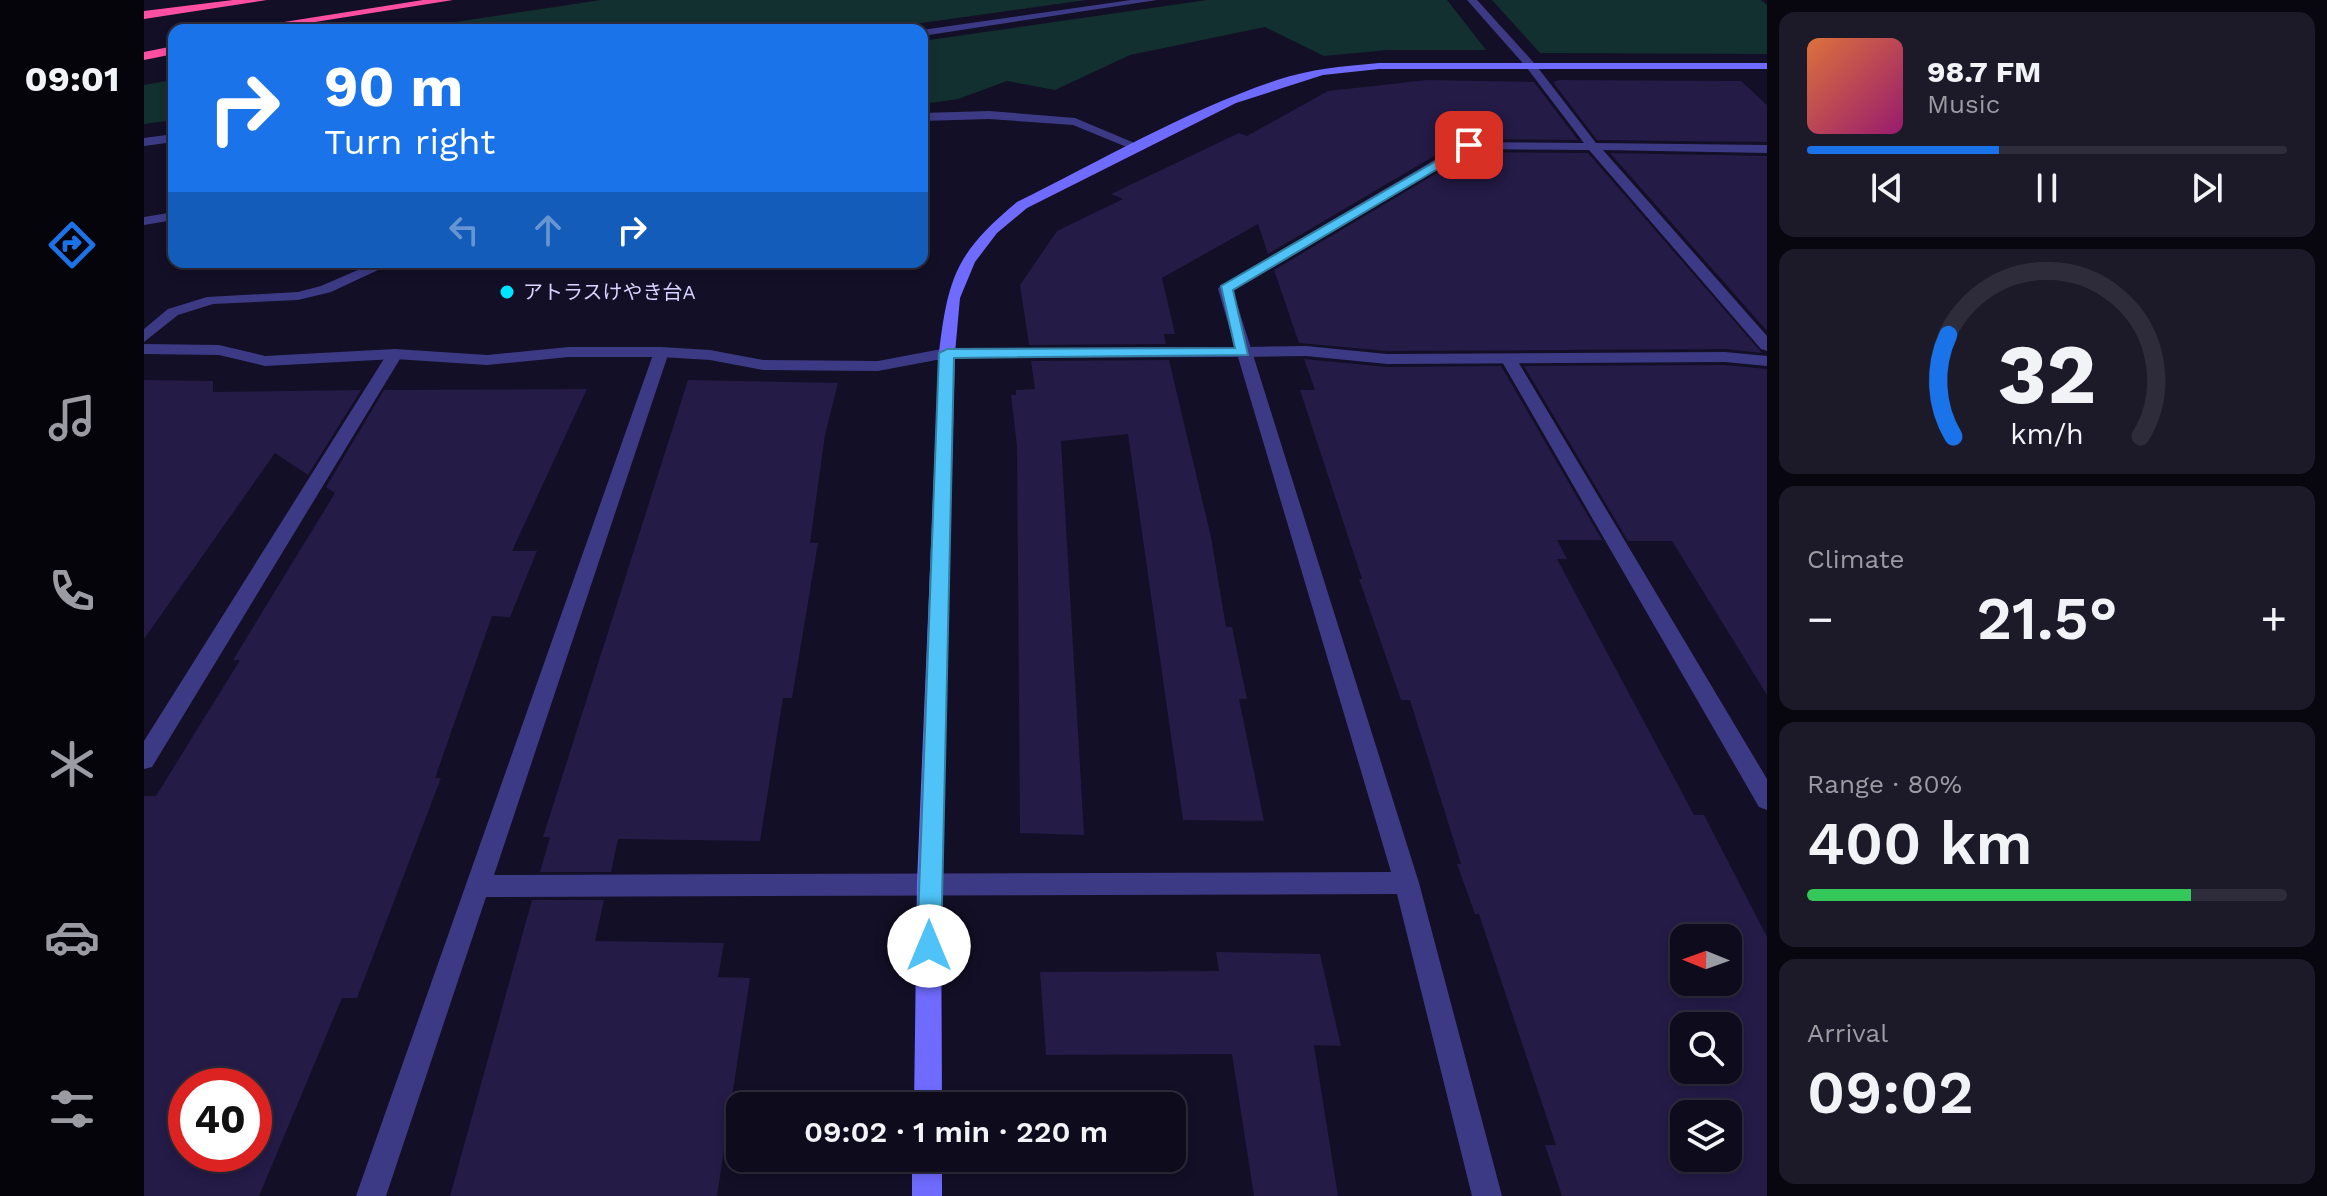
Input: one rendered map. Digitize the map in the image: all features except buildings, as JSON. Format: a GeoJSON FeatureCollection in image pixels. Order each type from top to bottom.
{"type":"FeatureCollection","features":[{"type":"Feature","properties":{"kind":"highway"},"geometry":{"type":"LineString","coordinates":[[144,15],[261,0]]}},
{"type":"Feature","properties":{"kind":"highway"},"geometry":{"type":"LineString","coordinates":[[281,24],[447,0]]}},
{"type":"Feature","properties":{"kind":"highway"},"geometry":{"type":"LineString","coordinates":[[325,24],[462,0]]}},
{"type":"Feature","properties":{"kind":"highway"},"geometry":{"type":"LineString","coordinates":[[144,43],[168,40]]}},
{"type":"Feature","properties":{"kind":"highway"},"geometry":{"type":"LineString","coordinates":[[144,56],[168,51]]}},
{"type":"Feature","properties":{"kind":"street"},"geometry":{"type":"LineString","coordinates":[[928,32],[1152,0]]}},
{"type":"Feature","properties":{"kind":"street"},"geometry":{"type":"LineString","coordinates":[[1472,0],[1531,66],[1593,147],[1767,346]]}},
{"type":"Feature","properties":{"kind":"street"},"geometry":{"type":"LineString","coordinates":[[928,1092],[929,882],[947,353],[953,298],[968,261],[992,230],[1022,205],[1232,101],[1323,72],[1379,66],[1767,66]]}},
{"type":"Feature","properties":{"kind":"street"},"geometry":{"type":"LineString","coordinates":[[928,117],[989,115],[1075,122],[1138,147]]}},
{"type":"Feature","properties":{"kind":"street"},"geometry":{"type":"LineString","coordinates":[[144,142],[168,139]]}},
{"type":"Feature","properties":{"kind":"street"},"geometry":{"type":"LineString","coordinates":[[1487,1196],[1407,883],[1225,289],[1469,145],[1767,149]]}},
{"type":"Feature","properties":{"kind":"street"},"geometry":{"type":"LineString","coordinates":[[144,221],[168,217]]}},
{"type":"Feature","properties":{"kind":"street"},"geometry":{"type":"LineString","coordinates":[[144,337],[173,312],[212,300],[298,296],[326,289],[374,268]]}},
{"type":"Feature","properties":{"kind":"street"},"geometry":{"type":"LineString","coordinates":[[144,349],[219,350],[265,361],[395,354],[487,360],[569,352],[661,352],[710,355],[763,365],[878,366],[947,353],[1306,351],[1387,359],[1725,357],[1767,361]]}},
{"type":"Feature","properties":{"kind":"street"},"geometry":{"type":"LineString","coordinates":[[371,1196],[661,352]]}},
{"type":"Feature","properties":{"kind":"street"},"geometry":{"type":"LineString","coordinates":[[144,760],[395,354]]}},
{"type":"Feature","properties":{"kind":"street"},"geometry":{"type":"LineString","coordinates":[[1509,360],[1767,800]]}},
{"type":"Feature","properties":{"kind":"street"},"geometry":{"type":"LineString","coordinates":[[478,886],[929,882],[1407,883]]}},
{"type":"Feature","properties":{"kind":"street"},"geometry":{"type":"LineString","coordinates":[[927,1172],[927,1196]]}},
{"type":"Feature","properties":{"kind":"green space"},"geometry":{"type":"Polygon","coordinates":[[[601,0],[1086,0],[914,24],[441,24],[601,0]]]}},
{"type":"Feature","properties":{"kind":"green space"},"geometry":{"type":"Polygon","coordinates":[[[1207,0],[1447,0],[1486,50],[1388,50],[1324,56],[1265,27],[1130,55],[1055,90],[1007,81],[958,99],[928,103],[928,40],[1207,0]]]}},
{"type":"Feature","properties":{"kind":"green space"},"geometry":{"type":"Polygon","coordinates":[[[1492,0],[1761,0],[1767,5],[1767,54],[1540,53],[1492,0]]]}},
{"type":"Feature","properties":{"kind":"green space"},"geometry":{"type":"Polygon","coordinates":[[[168,81],[168,121],[144,124],[144,85],[168,81]]]}},
{"type":"Feature","properties":{"kind":"place","name":"アトラスけやき台A"},"geometry":{"type":"Point","coordinates":[507,292]}},
{"type":"Feature","properties":{"kind":"route"},"geometry":{"type":"LineString","coordinates":[[929,946],[947,353],[1243,352],[1225,289],[1469,145]]}}]}
